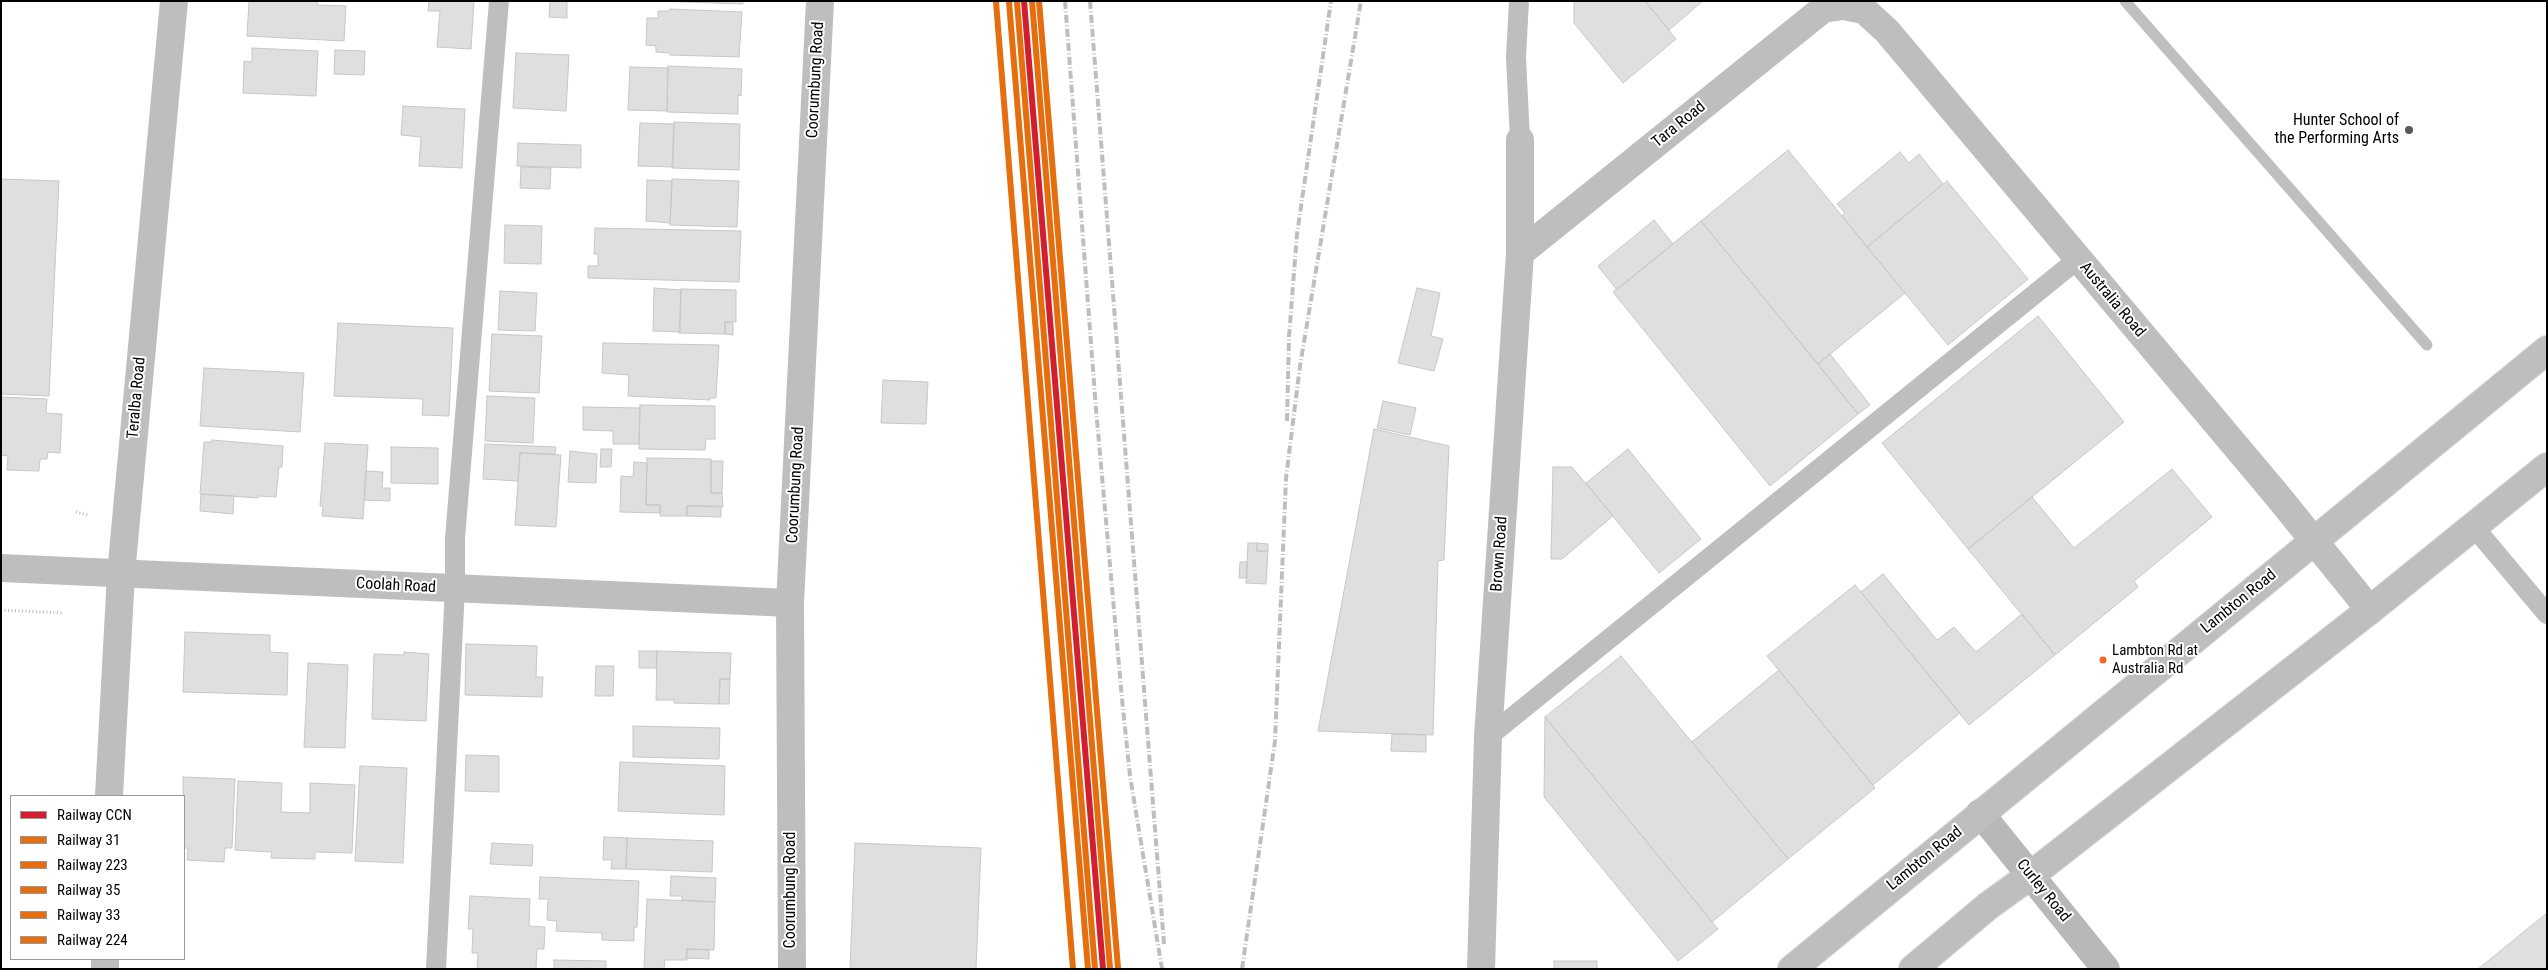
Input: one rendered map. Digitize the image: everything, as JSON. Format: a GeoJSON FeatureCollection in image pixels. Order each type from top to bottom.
{"type":"FeatureCollection","features":[{"type":"Feature","properties":{"kind":"street","name":"Teralba Road"},"geometry":{"type":"LineString","coordinates":[[110,795],[120,574],[174,1]]}},
{"type":"Feature","properties":{"kind":"street","name":"Coorumbung Road"},"geometry":{"type":"LineString","coordinates":[[792,969],[790,604],[820,1]]}},
{"type":"Feature","properties":{"kind":"street","name":"Tara Road"},"geometry":{"type":"LineString","coordinates":[[1520,253],[1823,9],[1843,6]]}},
{"type":"Feature","properties":{"kind":"street","name":"Australia Road"},"geometry":{"type":"LineString","coordinates":[[1843,6],[1864,10],[1887,31],[2276,494],[2370,610]]}},
{"type":"Feature","properties":{"kind":"street","name":"Brown Road"},"geometry":{"type":"LineString","coordinates":[[1482,969],[1488,737],[1520,253],[1520,140]]}},
{"type":"Feature","properties":{"kind":"street","name":"Lambton Road"},"geometry":{"type":"LineString","coordinates":[[1792,969],[2547,350]]}},
{"type":"Feature","properties":{"kind":"street"},"geometry":{"type":"LineString","coordinates":[[1913,969],[1988,906],[2031,875],[2370,610],[2547,467]]}},
{"type":"Feature","properties":{"kind":"street","name":"Coolah Road"},"geometry":{"type":"LineString","coordinates":[[1,568],[790,604]]}},
{"type":"Feature","properties":{"kind":"street","name":"Curley Road"},"geometry":{"type":"LineString","coordinates":[[1980,814],[2106,969]]}},
{"type":"Feature","properties":{"kind":"lane"},"geometry":{"type":"LineString","coordinates":[[436,969],[455,588],[455,538],[499,1]]}},
{"type":"Feature","properties":{"kind":"lane"},"geometry":{"type":"LineString","coordinates":[[1519,1],[1516,57],[1520,140]]}},
{"type":"Feature","properties":{"kind":"lane"},"geometry":{"type":"LineString","coordinates":[[1488,737],[2078,259]]}},
{"type":"Feature","properties":{"kind":"lane"},"geometry":{"type":"LineString","coordinates":[[2474,527],[2547,614]]}},
{"type":"Feature","properties":{"kind":"path"},"geometry":{"type":"LineString","coordinates":[[76,512],[88,515]]}},
{"type":"Feature","properties":{"kind":"path"},"geometry":{"type":"LineString","coordinates":[[1,610],[62,613]]}},
{"type":"Feature","properties":{"kind":"building"},"geometry":{"type":"Polygon","coordinates":[[[249,1],[318,1],[317,5],[346,6],[344,41],[247,36],[249,1]]]}},
{"type":"Feature","properties":{"kind":"building"},"geometry":{"type":"Polygon","coordinates":[[[429,1],[474,1],[471,49],[437,47],[440,11],[428,11],[429,1]]]}},
{"type":"Feature","properties":{"kind":"building"},"geometry":{"type":"Polygon","coordinates":[[[550,1],[567,1],[567,18],[549,17],[550,1]]]}},
{"type":"Feature","properties":{"kind":"building"},"geometry":{"type":"Polygon","coordinates":[[[657,1],[743,1],[743,4],[657,1]]]}},
{"type":"Feature","properties":{"kind":"building"},"geometry":{"type":"Polygon","coordinates":[[[1574,1],[1645,1],[1676,39],[1623,83],[1574,23],[1574,1]]]}},
{"type":"Feature","properties":{"kind":"building"},"geometry":{"type":"Polygon","coordinates":[[[1645,1],[1703,1],[1669,30],[1645,1]]]}},
{"type":"Feature","properties":{"kind":"building"},"geometry":{"type":"Polygon","coordinates":[[[670,9],[742,12],[739,57],[670,55],[670,53],[656,52],[656,46],[646,45],[647,18],[658,18],[658,11],[669,11],[670,9]]]}},
{"type":"Feature","properties":{"kind":"building"},"geometry":{"type":"Polygon","coordinates":[[[252,48],[318,51],[316,96],[243,93],[244,61],[252,62],[252,48]]]}},
{"type":"Feature","properties":{"kind":"building"},"geometry":{"type":"Polygon","coordinates":[[[335,50],[365,51],[364,75],[334,74],[335,50]]]}},
{"type":"Feature","properties":{"kind":"building"},"geometry":{"type":"Polygon","coordinates":[[[516,53],[569,55],[566,111],[513,108],[516,53]]]}},
{"type":"Feature","properties":{"kind":"building"},"geometry":{"type":"Polygon","coordinates":[[[668,66],[742,69],[741,96],[738,95],[738,114],[667,112],[668,66]]]}},
{"type":"Feature","properties":{"kind":"building"},"geometry":{"type":"Polygon","coordinates":[[[630,67],[668,68],[667,111],[628,110],[630,67]]]}},
{"type":"Feature","properties":{"kind":"building"},"geometry":{"type":"Polygon","coordinates":[[[403,106],[465,109],[462,168],[419,166],[421,137],[401,135],[403,106]]]}},
{"type":"Feature","properties":{"kind":"building"},"geometry":{"type":"Polygon","coordinates":[[[674,122],[740,124],[739,170],[672,168],[674,122]]]}},
{"type":"Feature","properties":{"kind":"building"},"geometry":{"type":"Polygon","coordinates":[[[640,123],[674,124],[673,167],[638,166],[640,123]]]}},
{"type":"Feature","properties":{"kind":"building"},"geometry":{"type":"Polygon","coordinates":[[[518,143],[581,145],[581,168],[517,166],[518,143]]]}},
{"type":"Feature","properties":{"kind":"building"},"geometry":{"type":"Polygon","coordinates":[[[1788,150],[1905,293],[1818,364],[1701,221],[1788,150]]]}},
{"type":"Feature","properties":{"kind":"building"},"geometry":{"type":"Polygon","coordinates":[[[1900,152],[1909,163],[1919,154],[1943,184],[1867,247],[1842,216],[1845,213],[1837,204],[1900,152]]]}},
{"type":"Feature","properties":{"kind":"building"},"geometry":{"type":"Polygon","coordinates":[[[521,167],[551,168],[550,189],[520,188],[521,167]]]}},
{"type":"Feature","properties":{"kind":"building"},"geometry":{"type":"Polygon","coordinates":[[[1,179],[59,181],[49,396],[1,394],[1,179]]]}},
{"type":"Feature","properties":{"kind":"building"},"geometry":{"type":"Polygon","coordinates":[[[672,179],[739,181],[737,227],[670,225],[672,179]]]}},
{"type":"Feature","properties":{"kind":"building"},"geometry":{"type":"Polygon","coordinates":[[[647,180],[672,181],[670,223],[646,221],[647,180]]]}},
{"type":"Feature","properties":{"kind":"building"},"geometry":{"type":"Polygon","coordinates":[[[1947,181],[2028,279],[1948,345],[1867,247],[1947,181]]]}},
{"type":"Feature","properties":{"kind":"building"},"geometry":{"type":"Polygon","coordinates":[[[1654,220],[1673,244],[1617,290],[1598,266],[1654,220]]]}},
{"type":"Feature","properties":{"kind":"building"},"geometry":{"type":"Polygon","coordinates":[[[1701,221],[1858,414],[1770,486],[1613,292],[1701,221]]]}},
{"type":"Feature","properties":{"kind":"building"},"geometry":{"type":"Polygon","coordinates":[[[505,225],[542,226],[541,264],[504,263],[505,225]]]}},
{"type":"Feature","properties":{"kind":"building"},"geometry":{"type":"Polygon","coordinates":[[[595,228],[741,231],[739,282],[588,278],[588,266],[598,266],[598,254],[594,254],[595,228]]]}},
{"type":"Feature","properties":{"kind":"building"},"geometry":{"type":"Polygon","coordinates":[[[654,288],[681,290],[680,332],[653,331],[654,288]]]}},
{"type":"Feature","properties":{"kind":"building"},"geometry":{"type":"Polygon","coordinates":[[[1417,288],[1440,293],[1431,336],[1443,339],[1434,371],[1398,363],[1417,288]]]}},
{"type":"Feature","properties":{"kind":"building"},"geometry":{"type":"Polygon","coordinates":[[[681,289],[736,290],[736,322],[725,322],[725,334],[679,333],[681,289]]]}},
{"type":"Feature","properties":{"kind":"building"},"geometry":{"type":"Polygon","coordinates":[[[500,291],[537,293],[535,331],[498,330],[500,291]]]}},
{"type":"Feature","properties":{"kind":"building"},"geometry":{"type":"Polygon","coordinates":[[[2038,316],[2124,422],[1968,549],[1882,443],[2038,316]]]}},
{"type":"Feature","properties":{"kind":"building"},"geometry":{"type":"Polygon","coordinates":[[[725,322],[733,323],[733,335],[725,334],[725,322]]]}},
{"type":"Feature","properties":{"kind":"building"},"geometry":{"type":"Polygon","coordinates":[[[338,323],[453,328],[449,416],[422,415],[423,399],[334,396],[338,323]]]}},
{"type":"Feature","properties":{"kind":"building"},"geometry":{"type":"Polygon","coordinates":[[[492,334],[542,336],[539,393],[489,391],[492,334]]]}},
{"type":"Feature","properties":{"kind":"building"},"geometry":{"type":"Polygon","coordinates":[[[603,343],[719,345],[716,398],[710,398],[710,400],[628,396],[629,375],[602,373],[603,343]]]}},
{"type":"Feature","properties":{"kind":"building"},"geometry":{"type":"Polygon","coordinates":[[[1830,354],[1870,405],[1858,414],[1818,364],[1830,354]]]}},
{"type":"Feature","properties":{"kind":"building"},"geometry":{"type":"Polygon","coordinates":[[[204,368],[304,373],[300,432],[200,426],[204,368]]]}},
{"type":"Feature","properties":{"kind":"building"},"geometry":{"type":"Polygon","coordinates":[[[883,380],[928,382],[926,424],[881,423],[883,380]]]}},
{"type":"Feature","properties":{"kind":"building"},"geometry":{"type":"Polygon","coordinates":[[[487,396],[535,398],[533,443],[485,441],[487,396]]]}},
{"type":"Feature","properties":{"kind":"building"},"geometry":{"type":"Polygon","coordinates":[[[1,397],[47,399],[46,413],[62,414],[60,453],[48,452],[47,459],[40,459],[39,471],[7,470],[8,456],[1,455],[1,397]]]}},
{"type":"Feature","properties":{"kind":"building"},"geometry":{"type":"Polygon","coordinates":[[[1383,401],[1416,408],[1410,435],[1377,428],[1383,401]]]}},
{"type":"Feature","properties":{"kind":"building"},"geometry":{"type":"Polygon","coordinates":[[[640,405],[715,406],[715,439],[706,439],[705,450],[639,449],[640,405]]]}},
{"type":"Feature","properties":{"kind":"building"},"geometry":{"type":"Polygon","coordinates":[[[583,407],[640,408],[639,444],[613,444],[613,431],[583,430],[583,407]]]}},
{"type":"Feature","properties":{"kind":"building"},"geometry":{"type":"Polygon","coordinates":[[[1374,429],[1449,446],[1444,560],[1438,561],[1433,735],[1318,731],[1374,429]]]}},
{"type":"Feature","properties":{"kind":"building"},"geometry":{"type":"Polygon","coordinates":[[[212,440],[283,446],[282,467],[279,467],[276,497],[259,496],[258,498],[200,494],[204,442],[212,442],[212,440]]]}},
{"type":"Feature","properties":{"kind":"building"},"geometry":{"type":"Polygon","coordinates":[[[325,443],[368,445],[363,519],[322,516],[323,506],[320,506],[325,443]]]}},
{"type":"Feature","properties":{"kind":"building"},"geometry":{"type":"Polygon","coordinates":[[[485,444],[556,447],[555,454],[520,453],[518,481],[483,479],[485,444]]]}},
{"type":"Feature","properties":{"kind":"building"},"geometry":{"type":"Polygon","coordinates":[[[391,447],[438,448],[438,484],[391,483],[391,447]]]}},
{"type":"Feature","properties":{"kind":"building"},"geometry":{"type":"Polygon","coordinates":[[[601,449],[612,449],[611,467],[600,467],[601,449]]]}},
{"type":"Feature","properties":{"kind":"building"},"geometry":{"type":"Polygon","coordinates":[[[1628,449],[1701,539],[1659,573],[1586,483],[1628,449]]]}},
{"type":"Feature","properties":{"kind":"building"},"geometry":{"type":"Polygon","coordinates":[[[570,451],[597,454],[596,483],[568,482],[570,451]]]}},
{"type":"Feature","properties":{"kind":"building"},"geometry":{"type":"Polygon","coordinates":[[[520,453],[561,455],[556,527],[515,525],[520,453]]]}},
{"type":"Feature","properties":{"kind":"building"},"geometry":{"type":"Polygon","coordinates":[[[647,458],[711,459],[711,493],[722,493],[723,507],[687,506],[687,516],[660,516],[660,505],[646,505],[647,458]]]}},
{"type":"Feature","properties":{"kind":"building"},"geometry":{"type":"Polygon","coordinates":[[[711,461],[723,461],[722,493],[711,493],[711,461]]]}},
{"type":"Feature","properties":{"kind":"building"},"geometry":{"type":"Polygon","coordinates":[[[634,462],[647,463],[646,505],[660,505],[660,513],[620,512],[621,476],[633,477],[634,462]]]}},
{"type":"Feature","properties":{"kind":"building"},"geometry":{"type":"Polygon","coordinates":[[[1553,467],[1572,467],[1613,516],[1562,559],[1551,559],[1553,467]]]}},
{"type":"Feature","properties":{"kind":"building"},"geometry":{"type":"Polygon","coordinates":[[[2172,469],[2212,517],[2134,581],[2138,587],[2055,655],[1968,549],[2032,497],[2074,548],[2172,469]]]}},
{"type":"Feature","properties":{"kind":"building"},"geometry":{"type":"Polygon","coordinates":[[[366,471],[383,472],[382,488],[390,488],[390,501],[364,500],[366,471]]]}},
{"type":"Feature","properties":{"kind":"building"},"geometry":{"type":"Polygon","coordinates":[[[201,494],[234,496],[233,514],[200,511],[201,494]]]}},
{"type":"Feature","properties":{"kind":"building"},"geometry":{"type":"Polygon","coordinates":[[[687,506],[721,506],[721,517],[687,516],[687,506]]]}},
{"type":"Feature","properties":{"kind":"building"},"geometry":{"type":"Polygon","coordinates":[[[1248,543],[1257,543],[1257,551],[1268,551],[1266,584],[1246,583],[1248,543]]]}},
{"type":"Feature","properties":{"kind":"building"},"geometry":{"type":"Polygon","coordinates":[[[1257,543],[1268,544],[1268,551],[1257,551],[1257,543]]]}},
{"type":"Feature","properties":{"kind":"building"},"geometry":{"type":"Polygon","coordinates":[[[1240,562],[1247,562],[1247,578],[1239,578],[1240,562]]]}},
{"type":"Feature","properties":{"kind":"building"},"geometry":{"type":"Polygon","coordinates":[[[1883,574],[1937,640],[1954,627],[1976,652],[2022,614],[2055,655],[1969,725],[1861,592],[1883,574]]]}},
{"type":"Feature","properties":{"kind":"building"},"geometry":{"type":"Polygon","coordinates":[[[1855,585],[1960,713],[1873,785],[1767,656],[1855,585]]]}},
{"type":"Feature","properties":{"kind":"building"},"geometry":{"type":"Polygon","coordinates":[[[185,632],[270,635],[270,652],[288,653],[287,695],[183,692],[185,632]]]}},
{"type":"Feature","properties":{"kind":"building"},"geometry":{"type":"Polygon","coordinates":[[[466,644],[537,646],[536,677],[543,677],[542,697],[465,695],[466,644]]]}},
{"type":"Feature","properties":{"kind":"building"},"geometry":{"type":"Polygon","coordinates":[[[639,651],[657,651],[656,668],[639,668],[639,651]]]}},
{"type":"Feature","properties":{"kind":"building"},"geometry":{"type":"Polygon","coordinates":[[[657,651],[731,653],[730,679],[720,679],[719,704],[674,703],[674,700],[656,700],[657,651]]]}},
{"type":"Feature","properties":{"kind":"building"},"geometry":{"type":"Polygon","coordinates":[[[404,652],[429,654],[426,721],[372,719],[374,654],[404,655],[404,652]]]}},
{"type":"Feature","properties":{"kind":"building"},"geometry":{"type":"Polygon","coordinates":[[[1621,656],[1788,859],[1712,922],[1545,717],[1621,656]]]}},
{"type":"Feature","properties":{"kind":"building"},"geometry":{"type":"Polygon","coordinates":[[[308,663],[348,665],[345,748],[304,747],[308,663]]]}},
{"type":"Feature","properties":{"kind":"building"},"geometry":{"type":"Polygon","coordinates":[[[596,666],[614,666],[613,696],[595,696],[596,666]]]}},
{"type":"Feature","properties":{"kind":"building"},"geometry":{"type":"Polygon","coordinates":[[[1779,670],[1875,788],[1788,859],[1692,742],[1779,670]]]}},
{"type":"Feature","properties":{"kind":"building"},"geometry":{"type":"Polygon","coordinates":[[[720,679],[730,679],[729,704],[719,704],[720,679]]]}},
{"type":"Feature","properties":{"kind":"building"},"geometry":{"type":"Polygon","coordinates":[[[1545,717],[1718,929],[1678,961],[1544,797],[1545,717]]]}},
{"type":"Feature","properties":{"kind":"building"},"geometry":{"type":"Polygon","coordinates":[[[633,726],[720,728],[719,759],[633,757],[633,726]]]}},
{"type":"Feature","properties":{"kind":"building"},"geometry":{"type":"Polygon","coordinates":[[[1392,734],[1426,735],[1426,752],[1391,751],[1392,734]]]}},
{"type":"Feature","properties":{"kind":"building"},"geometry":{"type":"Polygon","coordinates":[[[466,755],[499,756],[499,792],[465,791],[466,755]]]}},
{"type":"Feature","properties":{"kind":"building"},"geometry":{"type":"Polygon","coordinates":[[[620,762],[725,766],[724,815],[618,811],[620,762]]]}},
{"type":"Feature","properties":{"kind":"building"},"geometry":{"type":"Polygon","coordinates":[[[360,766],[407,768],[403,863],[355,861],[360,766]]]}},
{"type":"Feature","properties":{"kind":"building"},"geometry":{"type":"Polygon","coordinates":[[[183,777],[235,779],[232,848],[225,848],[224,862],[187,860],[188,848],[185,848],[185,795],[183,795],[183,777]]]}},
{"type":"Feature","properties":{"kind":"building"},"geometry":{"type":"Polygon","coordinates":[[[238,781],[282,783],[281,812],[310,813],[310,783],[355,785],[352,853],[315,852],[315,859],[271,858],[272,852],[235,850],[238,781]]]}},
{"type":"Feature","properties":{"kind":"building"},"geometry":{"type":"Polygon","coordinates":[[[604,837],[627,838],[626,869],[611,869],[612,860],[603,860],[604,837]]]}},
{"type":"Feature","properties":{"kind":"building"},"geometry":{"type":"Polygon","coordinates":[[[627,838],[713,841],[712,872],[626,869],[627,838]]]}},
{"type":"Feature","properties":{"kind":"building"},"geometry":{"type":"Polygon","coordinates":[[[492,843],[533,845],[532,866],[490,864],[492,843]]]}},
{"type":"Feature","properties":{"kind":"building"},"geometry":{"type":"Polygon","coordinates":[[[855,843],[981,848],[976,969],[850,969],[855,843]]]}},
{"type":"Feature","properties":{"kind":"building"},"geometry":{"type":"Polygon","coordinates":[[[671,876],[716,878],[715,902],[682,900],[682,896],[670,896],[671,876]]]}},
{"type":"Feature","properties":{"kind":"building"},"geometry":{"type":"Polygon","coordinates":[[[540,877],[639,881],[637,927],[634,927],[634,941],[602,940],[602,933],[556,931],[557,921],[547,920],[548,899],[539,899],[540,877]]]}},
{"type":"Feature","properties":{"kind":"building"},"geometry":{"type":"Polygon","coordinates":[[[470,896],[530,899],[529,926],[545,927],[544,949],[537,949],[536,969],[477,969],[478,953],[472,953],[473,929],[468,929],[470,896]]]}},
{"type":"Feature","properties":{"kind":"building"},"geometry":{"type":"Polygon","coordinates":[[[647,899],[715,902],[714,950],[687,949],[687,960],[665,960],[664,969],[644,969],[647,899]]]}},
{"type":"Feature","properties":{"kind":"building"},"geometry":{"type":"Polygon","coordinates":[[[2547,913],[2547,969],[2478,969],[2547,913]]]}},
{"type":"Feature","properties":{"kind":"building"},"geometry":{"type":"Polygon","coordinates":[[[687,949],[709,950],[709,959],[686,958],[687,949]]]}},
{"type":"Feature","properties":{"kind":"building"},"geometry":{"type":"Polygon","coordinates":[[[554,960],[606,961],[606,969],[554,969],[554,960]]]}},
{"type":"Feature","properties":{"kind":"building"},"geometry":{"type":"Polygon","coordinates":[[[1554,961],[1597,961],[1597,969],[1554,969],[1554,961]]]}},
{"type":"Feature","properties":{"kind":"waterway"},"geometry":{"type":"LineString","coordinates":[[2125,1],[2427,345]]}},
{"type":"Feature","properties":{"kind":"railway"},"geometry":{"type":"LineString","coordinates":[[1065,1],[1096,409],[1122,699],[1130,776],[1162,969]]}},
{"type":"Feature","properties":{"kind":"railway"},"geometry":{"type":"LineString","coordinates":[[1090,1],[1164,944]]}},
{"type":"Feature","properties":{"kind":"railway"},"geometry":{"type":"LineString","coordinates":[[1287,421],[1289,337],[1297,234],[1331,1]]}},
{"type":"Feature","properties":{"kind":"railway"},"geometry":{"type":"LineString","coordinates":[[1242,969],[1275,741],[1286,478],[1300,366],[1361,1]]}},
{"type":"Feature","properties":{"kind":"rail line","name":"CCN"},"geometry":{"type":"LineString","coordinates":[[1024,1],[1103,969]]}},
{"type":"Feature","properties":{"kind":"rail line","name":"223"},"geometry":{"type":"LineString","coordinates":[[1032,1],[1110,968]]}},
{"type":"Feature","properties":{"kind":"rail line","name":"33"},"geometry":{"type":"LineString","coordinates":[[1039,1],[1118,968]]}},
{"type":"Feature","properties":{"kind":"rail line","name":"224"},"geometry":{"type":"LineString","coordinates":[[996,2],[1073,969]]}},
{"type":"Feature","properties":{"kind":"rail line","name":"35"},"geometry":{"type":"LineString","coordinates":[[1009,2],[1088,969]]}},
{"type":"Feature","properties":{"kind":"rail line","name":"31"},"geometry":{"type":"LineString","coordinates":[[1017,2],[1095,969]]}},
{"type":"Feature","properties":{"kind":"place","name":"Hunter School of the Performing Arts"},"geometry":{"type":"Point","coordinates":[2409,130]}},
{"type":"Feature","properties":{"kind":"place","name":"Lambton Rd at Australia Rd"},"geometry":{"type":"Point","coordinates":[2103,660]}}]}
